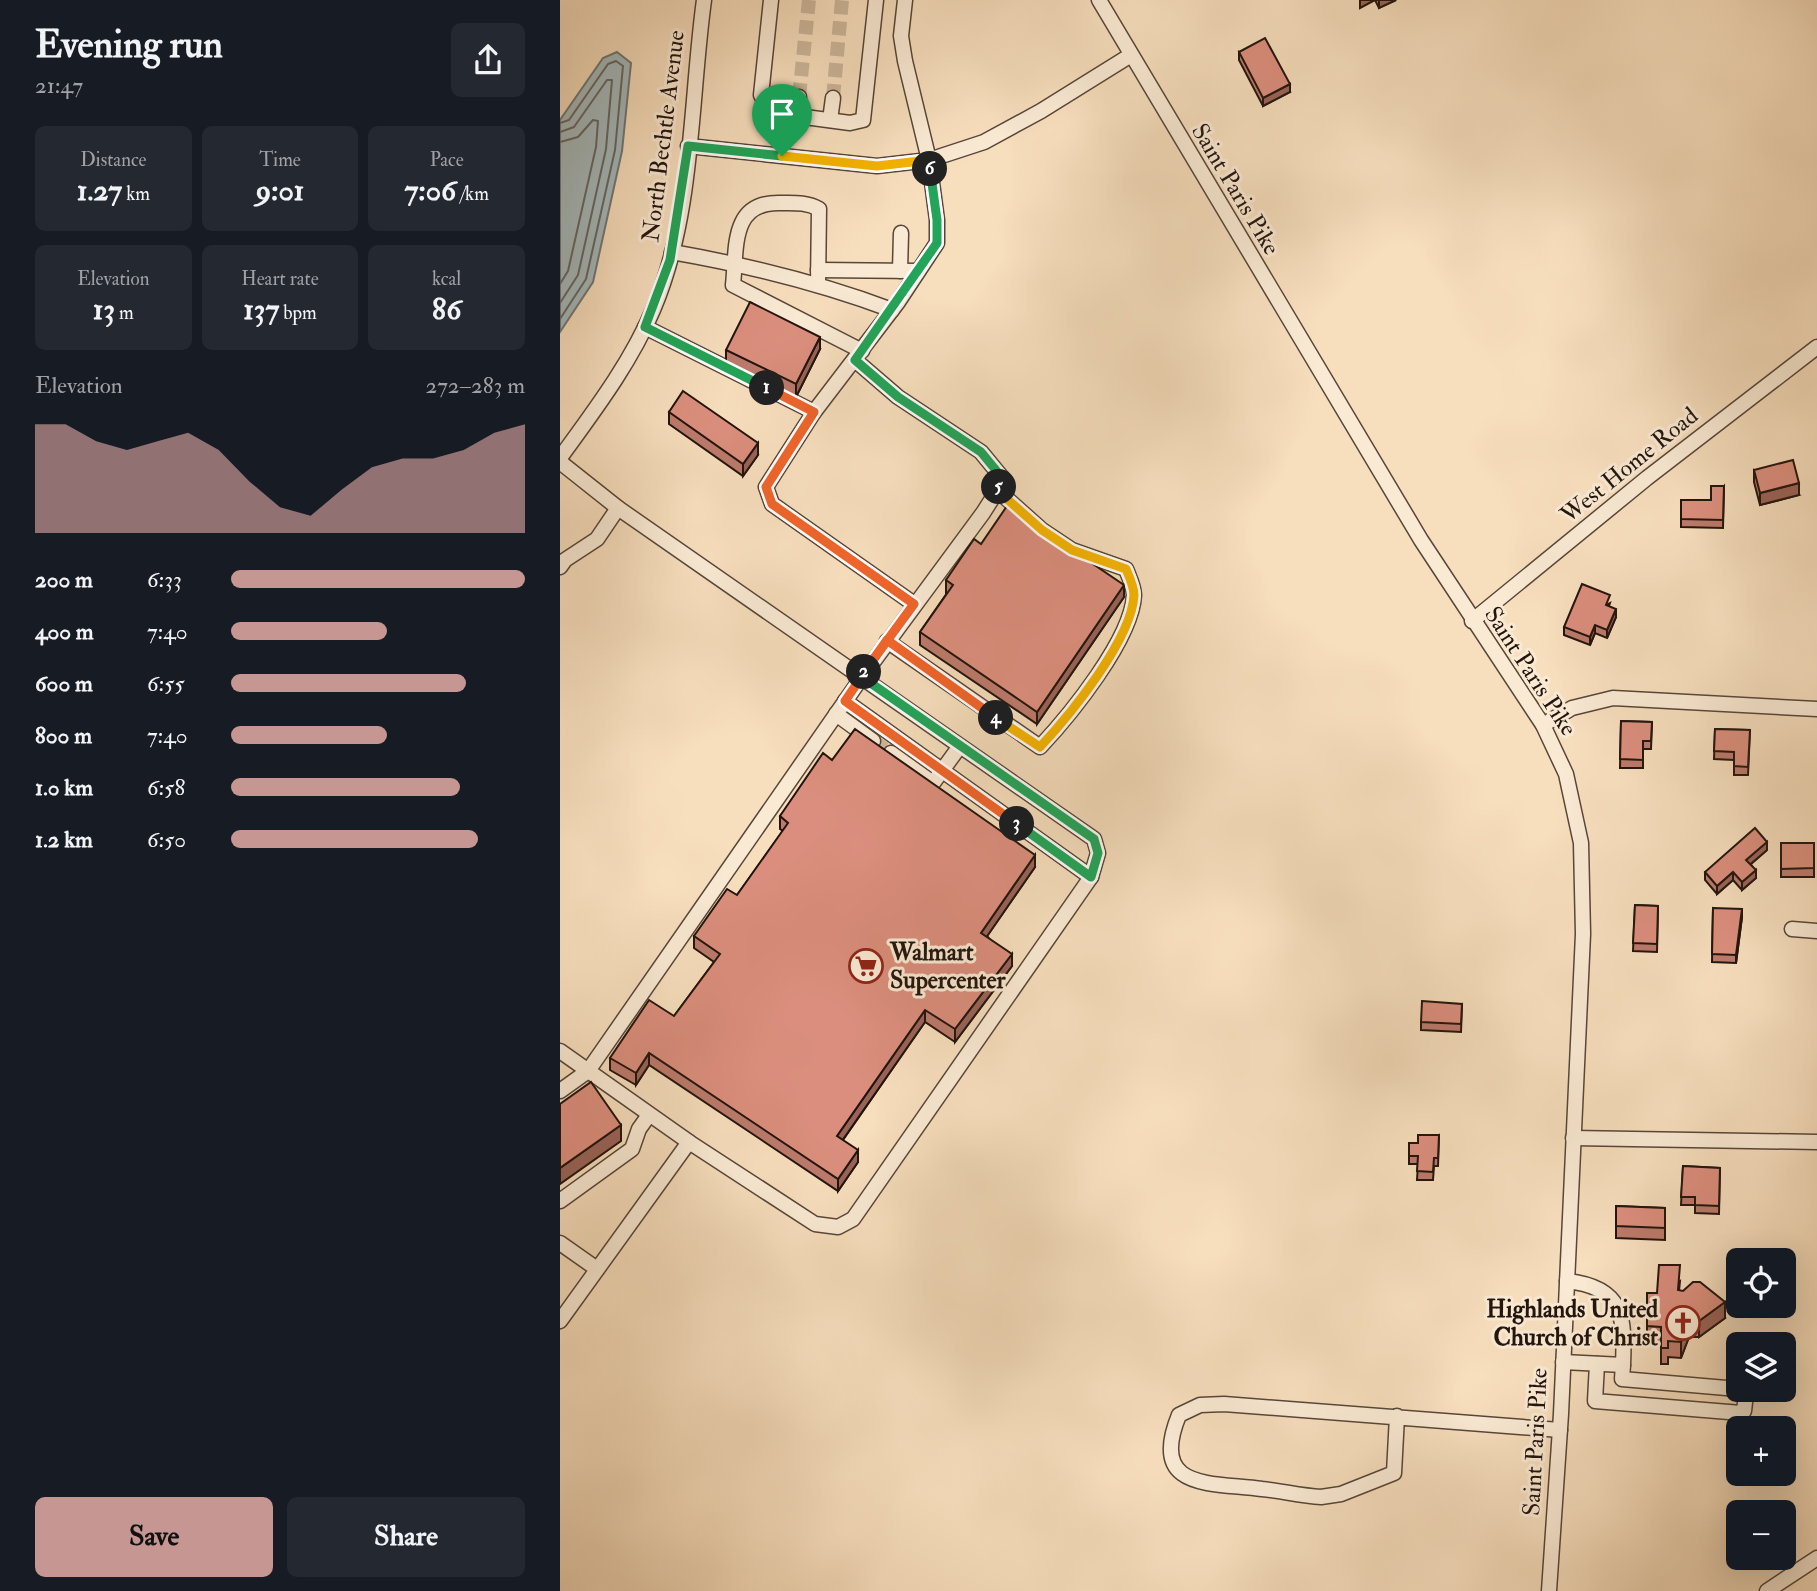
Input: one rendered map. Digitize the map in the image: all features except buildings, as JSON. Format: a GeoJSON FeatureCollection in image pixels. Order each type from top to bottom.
{"type":"FeatureCollection","features":[{"type":"Feature","properties":{"kind":"street","name":"North Bechtle Avenue"},"geometry":{"type":"LineString","coordinates":[[560,460],[625,365],[645,327],[672,252],[688,146],[704,0]]}},
{"type":"Feature","properties":{"kind":"street"},"geometry":{"type":"LineString","coordinates":[[771,0],[761,95],[775,113],[830,120],[863,120],[876,0]]}},
{"type":"Feature","properties":{"kind":"street"},"geometry":{"type":"LineString","coordinates":[[905,0],[901,36],[929,160],[937,220],[937,243],[892,310],[814,412],[766,487],[772,504],[914,604]]}},
{"type":"Feature","properties":{"kind":"street","name":"Saint Paris Pike"},"geometry":{"type":"LineString","coordinates":[[1099,0],[1279,306],[1472,621],[1543,725],[1566,774],[1575,806],[1582,855],[1583,934],[1560,1430],[1549,1591]]}},
{"type":"Feature","properties":{"kind":"street"},"geometry":{"type":"LineString","coordinates":[[688,146],[877,166],[929,160],[984,142],[1131,55]]}},
{"type":"Feature","properties":{"kind":"street"},"geometry":{"type":"LineString","coordinates":[[798,116],[799,97]]}},
{"type":"Feature","properties":{"kind":"street"},"geometry":{"type":"LineString","coordinates":[[830,120],[832,98]]}},
{"type":"Feature","properties":{"kind":"street"},"geometry":{"type":"LineString","coordinates":[[560,1091],[588,1071],[887,640],[1004,480],[981,452],[898,397],[858,356],[733,285],[740,225],[751,209],[769,202],[810,204],[818,209],[818,285]]}},
{"type":"Feature","properties":{"kind":"street"},"geometry":{"type":"LineString","coordinates":[[900,271],[901,233]]}},
{"type":"Feature","properties":{"kind":"street"},"geometry":{"type":"LineString","coordinates":[[672,252],[736,264],[818,285],[892,310]]}},
{"type":"Feature","properties":{"kind":"street"},"geometry":{"type":"LineString","coordinates":[[818,270],[918,271]]}},
{"type":"Feature","properties":{"kind":"street"},"geometry":{"type":"LineString","coordinates":[[645,327],[814,412]]}},
{"type":"Feature","properties":{"kind":"street","name":"West Home Road"},"geometry":{"type":"LineString","coordinates":[[1472,621],[1639,485],[1817,347]]}},
{"type":"Feature","properties":{"kind":"street"},"geometry":{"type":"LineString","coordinates":[[560,460],[618,508],[1094,839],[1098,853],[1091,877],[853,1219],[838,1227],[815,1224],[688,1142],[560,1051]]}},
{"type":"Feature","properties":{"kind":"street"},"geometry":{"type":"LineString","coordinates":[[887,640],[1040,747],[1065,721],[1126,630],[1134,593],[1126,569],[1072,550],[1042,530],[998,491]]}},
{"type":"Feature","properties":{"kind":"street"},"geometry":{"type":"LineString","coordinates":[[560,567],[565,560],[597,539],[618,508]]}},
{"type":"Feature","properties":{"kind":"street"},"geometry":{"type":"LineString","coordinates":[[1543,725],[1572,709],[1612,698],[1817,709]]}},
{"type":"Feature","properties":{"kind":"street"},"geometry":{"type":"LineString","coordinates":[[845,701],[1091,877]]}},
{"type":"Feature","properties":{"kind":"street"},"geometry":{"type":"LineString","coordinates":[[836,714],[873,741]]}},
{"type":"Feature","properties":{"kind":"street"},"geometry":{"type":"LineString","coordinates":[[891,753],[933,783],[960,746]]}},
{"type":"Feature","properties":{"kind":"street"},"geometry":{"type":"LineString","coordinates":[[1792,929],[1817,931]]}},
{"type":"Feature","properties":{"kind":"street"},"geometry":{"type":"LineString","coordinates":[[560,1201],[632,1150],[639,1129],[649,1115]]}},
{"type":"Feature","properties":{"kind":"street"},"geometry":{"type":"LineString","coordinates":[[1573,1138],[1817,1142]]}},
{"type":"Feature","properties":{"kind":"street"},"geometry":{"type":"LineString","coordinates":[[560,1321],[688,1142]]}},
{"type":"Feature","properties":{"kind":"street"},"geometry":{"type":"LineString","coordinates":[[560,1243],[597,1269]]}},
{"type":"Feature","properties":{"kind":"street"},"geometry":{"type":"LineString","coordinates":[[1567,1282],[1594,1289],[1620,1310],[1625,1331],[1622,1379],[1726,1388]]}},
{"type":"Feature","properties":{"kind":"street"},"geometry":{"type":"LineString","coordinates":[[560,1294],[573,1303]]}},
{"type":"Feature","properties":{"kind":"street"},"geometry":{"type":"LineString","coordinates":[[1563,1362],[1623,1365]]}},
{"type":"Feature","properties":{"kind":"street"},"geometry":{"type":"LineString","coordinates":[[1597,1364],[1595,1401],[1741,1413],[1744,1411],[1745,1402]]}},
{"type":"Feature","properties":{"kind":"street"},"geometry":{"type":"LineString","coordinates":[[1397,1416],[1394,1473],[1341,1494],[1321,1497],[1203,1484],[1180,1474],[1174,1465],[1173,1436],[1180,1415],[1200,1405],[1237,1404],[1397,1416],[1560,1430]]}},
{"type":"Feature","properties":{"kind":"street"},"geometry":{"type":"LineString","coordinates":[[1767,1591],[1817,1558]]}},
{"type":"Feature","properties":{"kind":"water"},"geometry":{"type":"Polygon","coordinates":[[[617,52],[631,63],[622,151],[593,282],[560,332],[560,120],[603,58],[617,52]]]}},
{"type":"Feature","properties":{"kind":"tunnel"},"geometry":{"type":"LineString","coordinates":[[799,97],[809,0]]}},
{"type":"Feature","properties":{"kind":"tunnel"},"geometry":{"type":"LineString","coordinates":[[833,98],[842,0]]}},
{"type":"Feature","properties":{"kind":"tunnel"},"geometry":{"type":"LineString","coordinates":[[873,741],[891,753]]}},
{"type":"Feature","properties":{"kind":"place","name":"Walmart Supercenter"},"geometry":{"type":"Point","coordinates":[866,966]}},
{"type":"Feature","properties":{"kind":"place","name":"Highlands United Church of Christ"},"geometry":{"type":"Point","coordinates":[1683,1323]}},
{"type":"Feature","properties":{"kind":"route"},"geometry":{"type":"LineString","coordinates":[[782,156],[688,146],[677,231],[670,260],[645,327],[814,412],[766,487],[767,495],[772,504],[914,604],[887,640],[862,677],[1094,839],[1098,853],[1091,877],[845,701],[887,640],[1021,737],[1040,747],[1065,721],[1126,630],[1134,593],[1126,569],[1072,550],[1042,530],[998,491],[1004,480],[981,452],[898,397],[855,360],[937,243],[937,220],[929,160],[877,166],[782,156]]}}]}
